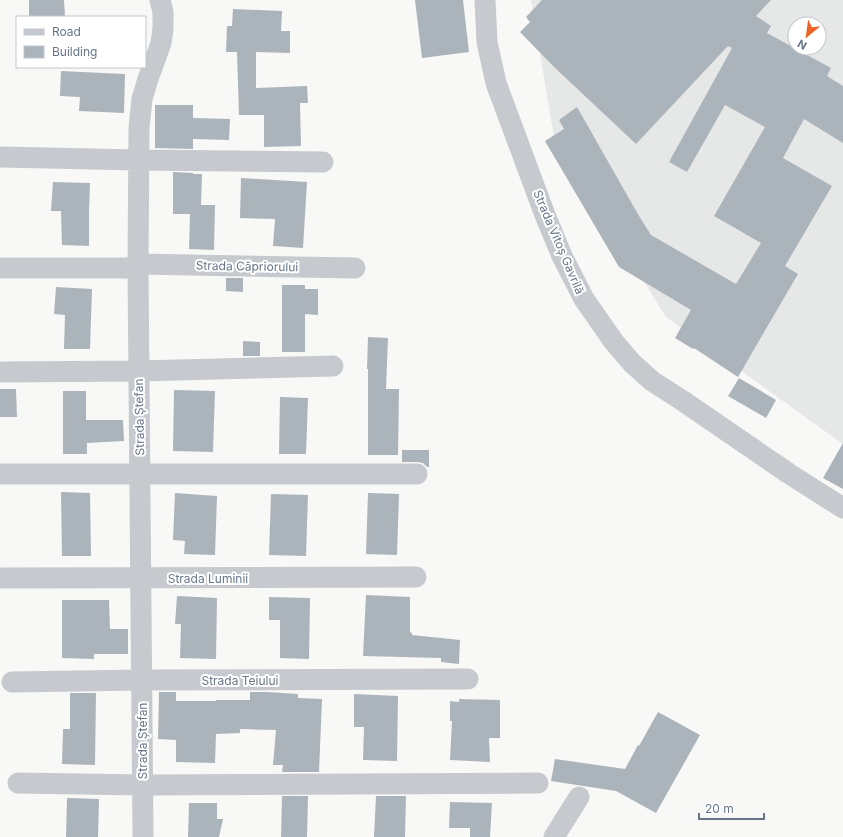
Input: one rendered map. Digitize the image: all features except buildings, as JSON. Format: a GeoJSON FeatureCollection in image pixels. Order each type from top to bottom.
{"type":"FeatureCollection","features":[{"type":"Feature","properties":{"kind":"street","name":"Strada Ștefan"},"geometry":{"type":"LineString","coordinates":[[143,837],[138,266],[139,128],[142,99],[161,43],[163,12],[160,0]]}},
{"type":"Feature","properties":{"kind":"street","name":"Strada Vitoș Gavrilă"},"geometry":{"type":"LineString","coordinates":[[485,0],[487,42],[496,83],[545,215],[562,256],[584,299],[605,330],[632,363],[652,381],[788,473],[843,508]]}},
{"type":"Feature","properties":{"kind":"street"},"geometry":{"type":"LineString","coordinates":[[0,157],[323,162]]}},
{"type":"Feature","properties":{"kind":"street","name":"Strada Căpriorului"},"geometry":{"type":"LineString","coordinates":[[0,268],[138,266],[355,268]]}},
{"type":"Feature","properties":{"kind":"street"},"geometry":{"type":"LineString","coordinates":[[0,372],[139,371],[333,366]]}},
{"type":"Feature","properties":{"kind":"street"},"geometry":{"type":"LineString","coordinates":[[0,474],[417,474]]}},
{"type":"Feature","properties":{"kind":"street","name":"Strada Luminii"},"geometry":{"type":"LineString","coordinates":[[0,578],[416,577]]}},
{"type":"Feature","properties":{"kind":"street","name":"Strada Teiului"},"geometry":{"type":"LineString","coordinates":[[12,682],[468,679]]}},
{"type":"Feature","properties":{"kind":"street"},"geometry":{"type":"LineString","coordinates":[[18,783],[142,785],[538,783]]}},
{"type":"Feature","properties":{"kind":"street"},"geometry":{"type":"LineString","coordinates":[[554,837],[578,797]]}},
{"type":"Feature","properties":{"kind":"shaded area"},"geometry":{"type":"Polygon","coordinates":[[[531,0],[843,0],[843,444],[666,317],[554,137],[531,0]]]}}]}
